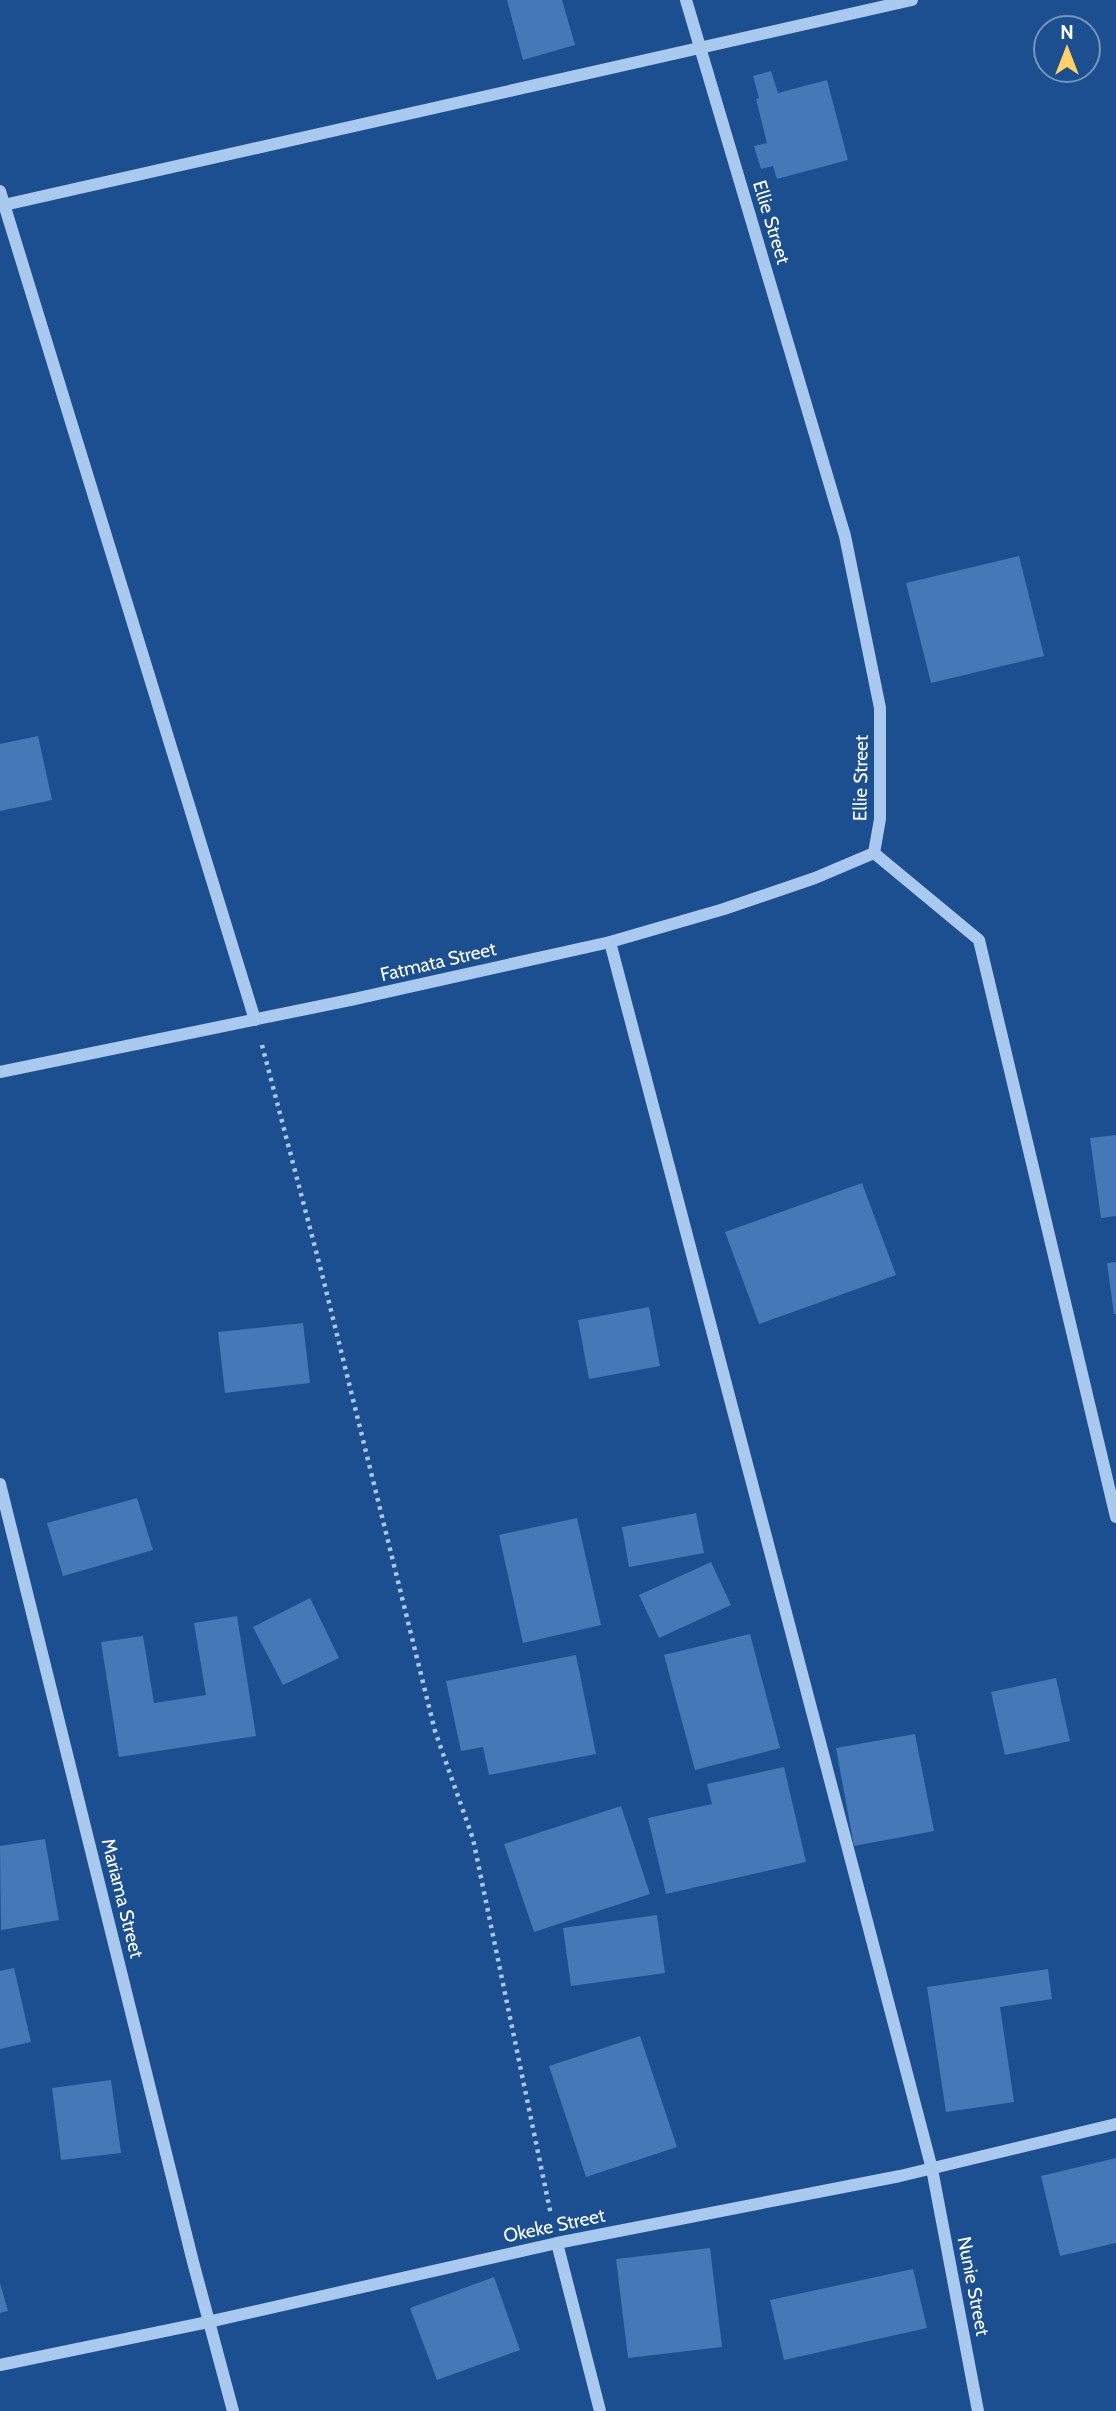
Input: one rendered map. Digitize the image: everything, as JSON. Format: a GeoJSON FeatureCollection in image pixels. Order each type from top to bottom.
{"type":"FeatureCollection","features":[{"type":"Feature","properties":{"kind":"street","name":"Ellie Street"},"geometry":{"type":"LineString","coordinates":[[685,0],[845,536],[880,708],[880,819],[874,853]]}},
{"type":"Feature","properties":{"kind":"street"},"geometry":{"type":"LineString","coordinates":[[2,206],[912,0]]}},
{"type":"Feature","properties":{"kind":"street"},"geometry":{"type":"LineString","coordinates":[[0,191],[2,206],[256,1020]]}},
{"type":"Feature","properties":{"kind":"street"},"geometry":{"type":"LineString","coordinates":[[874,853],[979,940],[1116,1517]]}},
{"type":"Feature","properties":{"kind":"street","name":"Fatmata Street"},"geometry":{"type":"LineString","coordinates":[[0,1072],[256,1020],[610,942],[737,905],[815,878],[874,853]]}},
{"type":"Feature","properties":{"kind":"street","name":"Nunie Street"},"geometry":{"type":"LineString","coordinates":[[610,942],[932,2169],[978,2411]]}},
{"type":"Feature","properties":{"kind":"street","name":"Mariama Street"},"geometry":{"type":"LineString","coordinates":[[0,1484],[208,2322],[233,2411]]}},
{"type":"Feature","properties":{"kind":"street","name":"Okeke Street"},"geometry":{"type":"LineString","coordinates":[[0,2365],[208,2322],[557,2243],[932,2169],[1116,2124]]}},
{"type":"Feature","properties":{"kind":"street"},"geometry":{"type":"LineString","coordinates":[[557,2243],[600,2411]]}},
{"type":"Feature","properties":{"kind":"path"},"geometry":{"type":"LineString","coordinates":[[256,1020],[435,1731],[473,1839],[557,2243]]}},
{"type":"Feature","properties":{"kind":"building"},"geometry":{"type":"Polygon","coordinates":[[[507,0],[562,0],[575,45],[523,60],[507,0]]]}},
{"type":"Feature","properties":{"kind":"building"},"geometry":{"type":"Polygon","coordinates":[[[771,71],[778,93],[827,80],[848,160],[777,179],[773,166],[761,169],[754,146],[767,143],[753,76],[771,71]]]}},
{"type":"Feature","properties":{"kind":"building"},"geometry":{"type":"Polygon","coordinates":[[[1019,556],[1044,656],[931,683],[906,583],[1019,556]]]}},
{"type":"Feature","properties":{"kind":"building"},"geometry":{"type":"Polygon","coordinates":[[[38,736],[52,800],[0,811],[0,744],[38,736]]]}},
{"type":"Feature","properties":{"kind":"building"},"geometry":{"type":"Polygon","coordinates":[[[1116,1135],[1116,1216],[1101,1218],[1090,1138],[1116,1135]]]}},
{"type":"Feature","properties":{"kind":"building"},"geometry":{"type":"Polygon","coordinates":[[[862,1183],[896,1275],[759,1324],[725,1232],[862,1183]]]}},
{"type":"Feature","properties":{"kind":"building"},"geometry":{"type":"Polygon","coordinates":[[[1116,1262],[1116,1314],[1114,1314],[1107,1263],[1116,1262]]]}},
{"type":"Feature","properties":{"kind":"building"},"geometry":{"type":"Polygon","coordinates":[[[649,1307],[660,1366],[589,1379],[578,1320],[649,1307]]]}},
{"type":"Feature","properties":{"kind":"building"},"geometry":{"type":"Polygon","coordinates":[[[303,1323],[310,1383],[225,1393],[218,1332],[303,1323]]]}},
{"type":"Feature","properties":{"kind":"building"},"geometry":{"type":"Polygon","coordinates":[[[137,1498],[153,1550],[63,1576],[47,1523],[137,1498]]]}},
{"type":"Feature","properties":{"kind":"building"},"geometry":{"type":"Polygon","coordinates":[[[696,1513],[704,1553],[629,1567],[622,1527],[696,1513]]]}},
{"type":"Feature","properties":{"kind":"building"},"geometry":{"type":"Polygon","coordinates":[[[577,1518],[601,1625],[523,1643],[499,1535],[577,1518]]]}},
{"type":"Feature","properties":{"kind":"building"},"geometry":{"type":"Polygon","coordinates":[[[711,1562],[731,1605],[659,1638],[639,1595],[711,1562]]]}},
{"type":"Feature","properties":{"kind":"building"},"geometry":{"type":"Polygon","coordinates":[[[310,1598],[339,1658],[283,1685],[253,1627],[310,1598]]]}},
{"type":"Feature","properties":{"kind":"building"},"geometry":{"type":"Polygon","coordinates":[[[237,1616],[256,1736],[119,1757],[101,1642],[143,1636],[154,1703],[206,1695],[194,1623],[237,1616]]]}},
{"type":"Feature","properties":{"kind":"building"},"geometry":{"type":"Polygon","coordinates":[[[750,1634],[780,1748],[695,1770],[664,1655],[750,1634]]]}},
{"type":"Feature","properties":{"kind":"building"},"geometry":{"type":"Polygon","coordinates":[[[576,1655],[596,1754],[489,1775],[483,1747],[461,1751],[446,1681],[576,1655]]]}},
{"type":"Feature","properties":{"kind":"building"},"geometry":{"type":"Polygon","coordinates":[[[1056,1678],[1070,1741],[1005,1755],[991,1692],[1056,1678]]]}},
{"type":"Feature","properties":{"kind":"building"},"geometry":{"type":"Polygon","coordinates":[[[915,1734],[934,1831],[854,1846],[836,1748],[915,1734]]]}},
{"type":"Feature","properties":{"kind":"building"},"geometry":{"type":"Polygon","coordinates":[[[784,1767],[806,1862],[666,1894],[648,1818],[712,1804],[707,1784],[784,1767]]]}},
{"type":"Feature","properties":{"kind":"building"},"geometry":{"type":"Polygon","coordinates":[[[621,1806],[650,1894],[534,1932],[504,1844],[621,1806]]]}},
{"type":"Feature","properties":{"kind":"building"},"geometry":{"type":"Polygon","coordinates":[[[45,1839],[59,1920],[1,1930],[0,1846],[45,1839]]]}},
{"type":"Feature","properties":{"kind":"building"},"geometry":{"type":"Polygon","coordinates":[[[657,1915],[665,1973],[571,1986],[563,1928],[657,1915]]]}},
{"type":"Feature","properties":{"kind":"building"},"geometry":{"type":"Polygon","coordinates":[[[14,1968],[31,2042],[0,2049],[0,1971],[14,1968]]]}},
{"type":"Feature","properties":{"kind":"building"},"geometry":{"type":"Polygon","coordinates":[[[1048,1969],[1052,1999],[1000,2007],[1014,2102],[946,2112],[927,1987],[1048,1969]]]}},
{"type":"Feature","properties":{"kind":"building"},"geometry":{"type":"Polygon","coordinates":[[[640,2036],[677,2147],[586,2177],[549,2066],[640,2036]]]}},
{"type":"Feature","properties":{"kind":"building"},"geometry":{"type":"Polygon","coordinates":[[[111,2080],[121,2153],[61,2160],[52,2088],[111,2080]]]}},
{"type":"Feature","properties":{"kind":"building"},"geometry":{"type":"Polygon","coordinates":[[[1116,2158],[1116,2243],[1060,2256],[1041,2176],[1116,2158]]]}},
{"type":"Feature","properties":{"kind":"building"},"geometry":{"type":"Polygon","coordinates":[[[710,2248],[722,2347],[628,2358],[616,2259],[710,2248]]]}},
{"type":"Feature","properties":{"kind":"building"},"geometry":{"type":"Polygon","coordinates":[[[913,2269],[927,2328],[784,2360],[770,2300],[913,2269]]]}},
{"type":"Feature","properties":{"kind":"building"},"geometry":{"type":"Polygon","coordinates":[[[494,2277],[520,2350],[437,2380],[410,2308],[494,2277]]]}},
{"type":"Feature","properties":{"kind":"building"},"geometry":{"type":"Polygon","coordinates":[[[0,2283],[8,2311],[0,2313],[0,2283]]]}}]}
